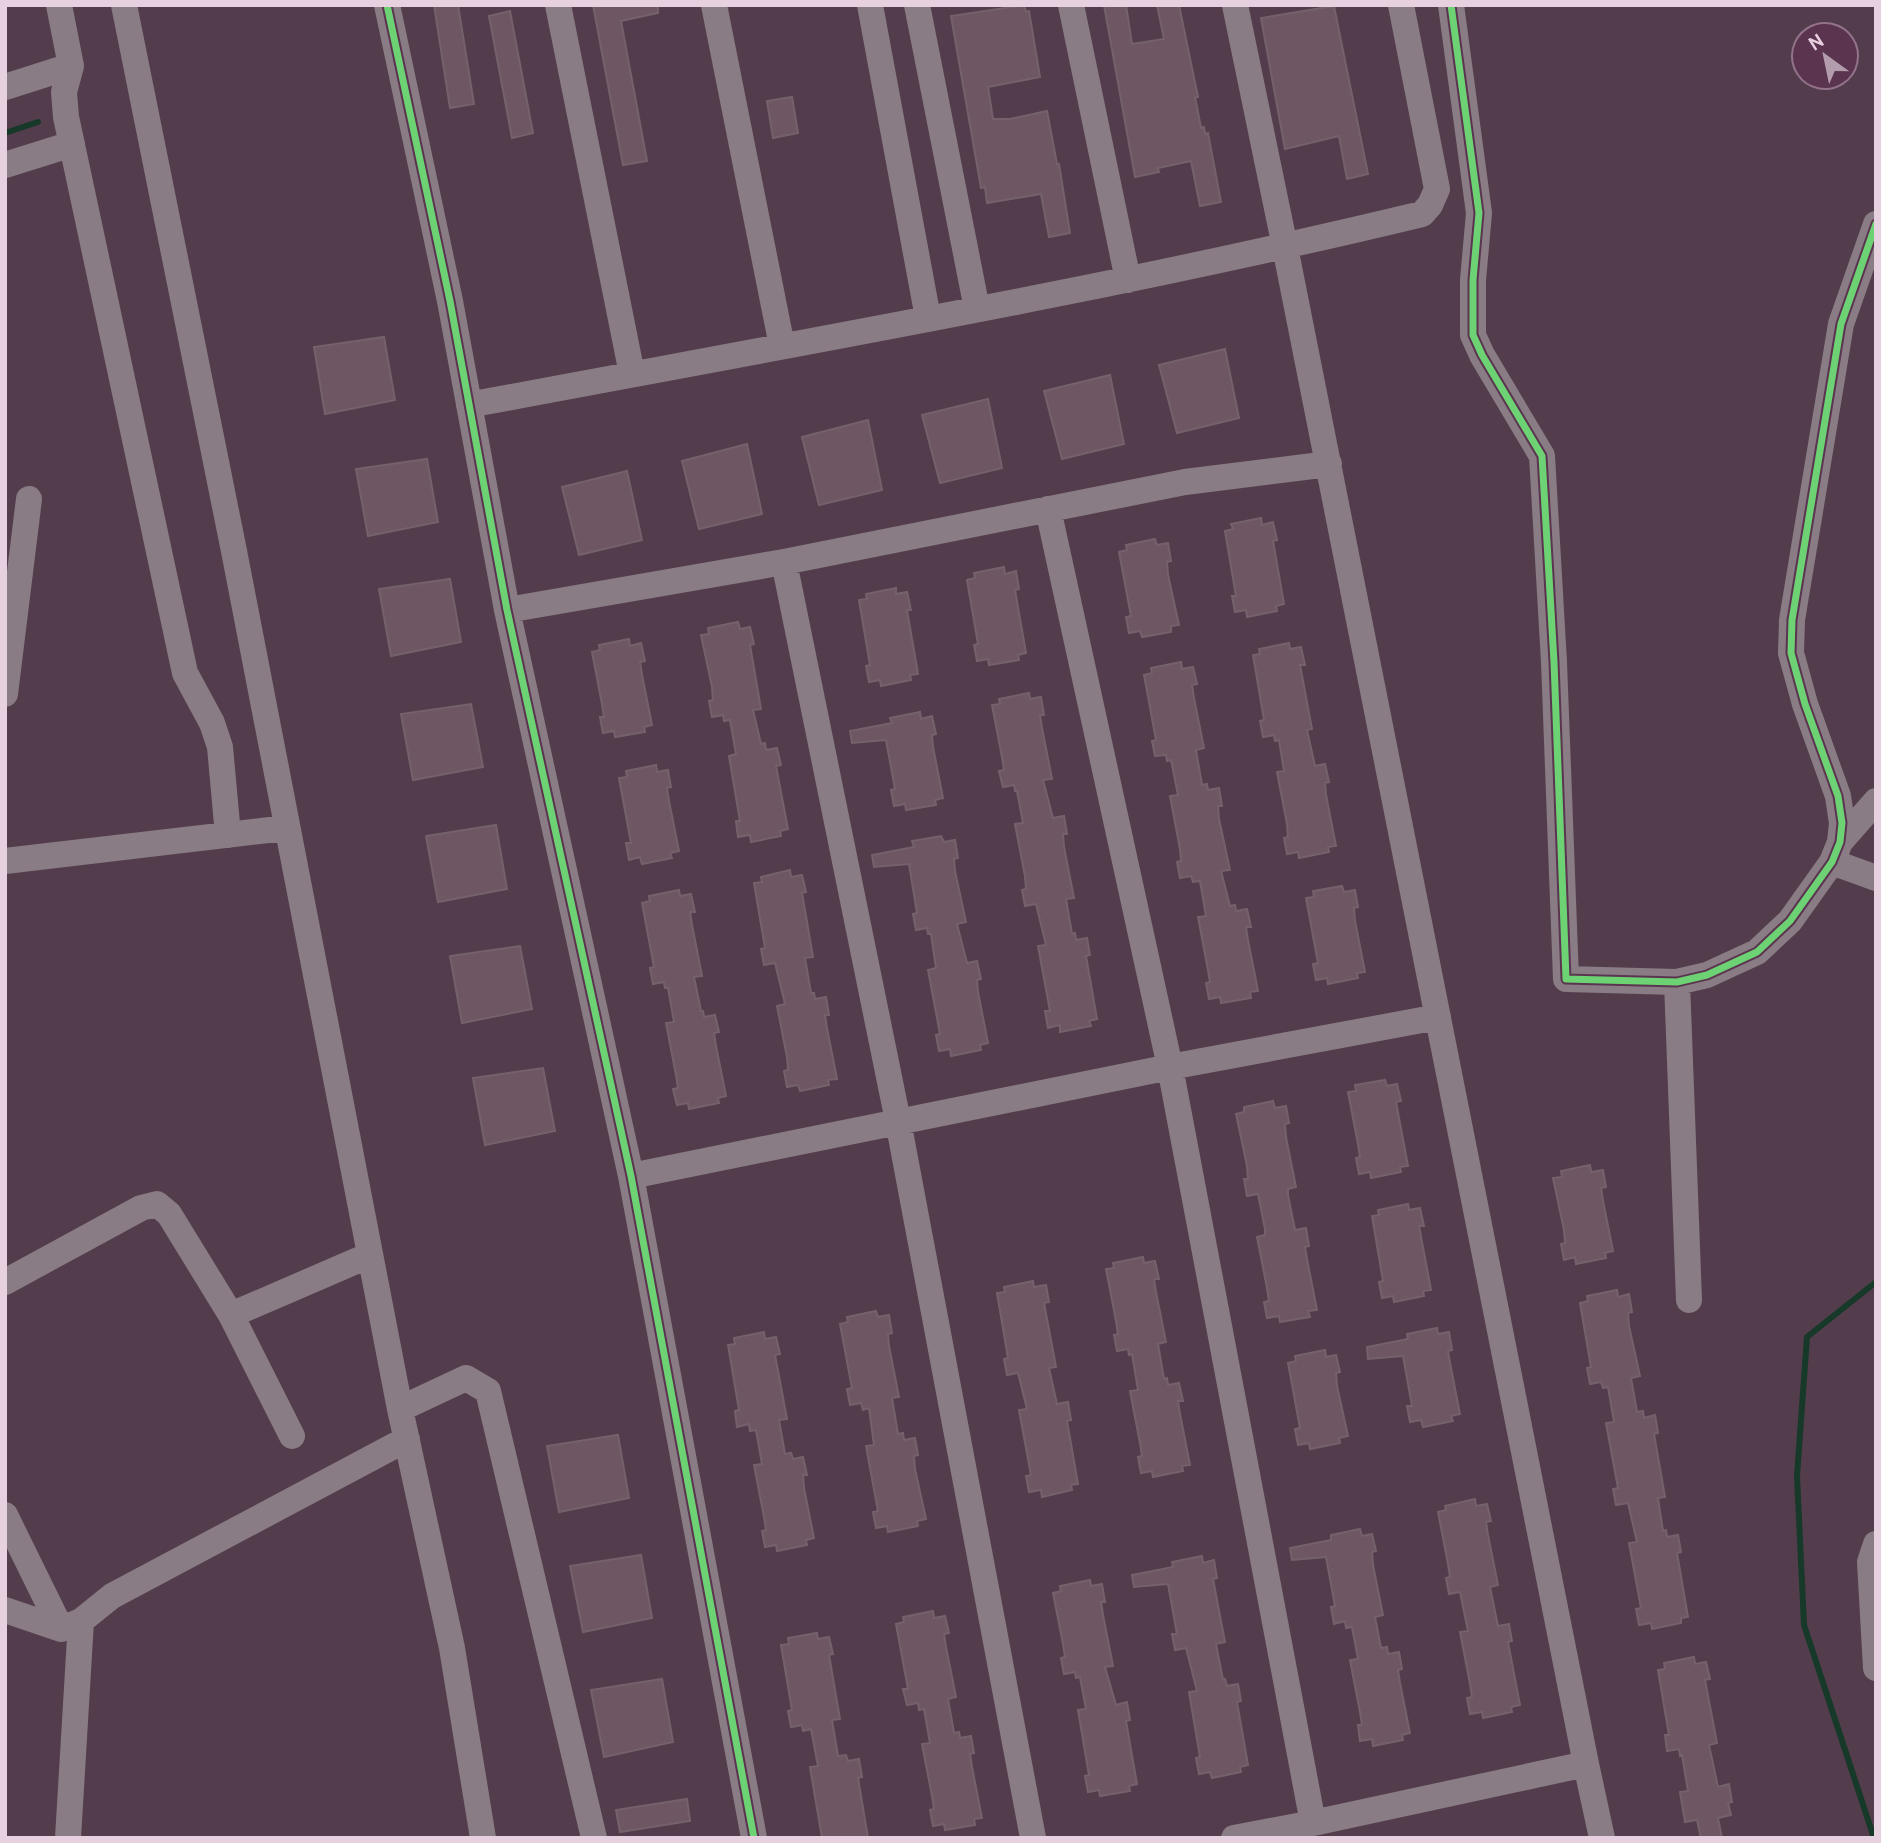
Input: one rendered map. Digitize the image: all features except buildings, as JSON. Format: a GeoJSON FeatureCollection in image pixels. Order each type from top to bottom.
{"type":"FeatureCollection","features":[{"type":"Feature","properties":{"kind":"street"},"geometry":{"type":"LineString","coordinates":[[60,5],[71,66],[64,93],[72,144],[185,673],[212,723],[220,747],[228,835]]}},
{"type":"Feature","properties":{"kind":"street"},"geometry":{"type":"LineString","coordinates":[[124,5],[234,551],[400,1409],[452,1648],[483,1838]]}},
{"type":"Feature","properties":{"kind":"street"},"geometry":{"type":"LineString","coordinates":[[387,5],[450,301],[508,610],[631,1176],[754,1838]]}},
{"type":"Feature","properties":{"kind":"street"},"geometry":{"type":"LineString","coordinates":[[558,5],[632,374]]}},
{"type":"Feature","properties":{"kind":"street"},"geometry":{"type":"LineString","coordinates":[[715,5],[782,346]]}},
{"type":"Feature","properties":{"kind":"street"},"geometry":{"type":"LineString","coordinates":[[870,5],[928,318]]}},
{"type":"Feature","properties":{"kind":"street"},"geometry":{"type":"LineString","coordinates":[[917,5],[977,309]]}},
{"type":"Feature","properties":{"kind":"street"},"geometry":{"type":"LineString","coordinates":[[1071,5],[1128,280]]}},
{"type":"Feature","properties":{"kind":"street"},"geometry":{"type":"LineString","coordinates":[[1235,5],[1602,1838]]}},
{"type":"Feature","properties":{"kind":"street"},"geometry":{"type":"LineString","coordinates":[[469,405],[1128,280],[1285,247],[1422,214],[1430,205],[1437,189],[1401,5]]}},
{"type":"Feature","properties":{"kind":"street"},"geometry":{"type":"LineString","coordinates":[[1451,5],[1479,213],[1473,280],[1473,335],[1542,456],[1554,662],[1566,979],[1676,982],[1707,975],[1756,952],[1790,921],[1836,852],[1876,801]]}},
{"type":"Feature","properties":{"kind":"street"},"geometry":{"type":"LineString","coordinates":[[5,87],[71,66]]}},
{"type":"Feature","properties":{"kind":"street"},"geometry":{"type":"LineString","coordinates":[[5,165],[72,144]]}},
{"type":"Feature","properties":{"kind":"street"},"geometry":{"type":"LineString","coordinates":[[1836,852],[1842,823],[1838,796],[1805,704],[1791,653],[1793,620],[1841,324],[1876,224]]}},
{"type":"Feature","properties":{"kind":"street"},"geometry":{"type":"LineString","coordinates":[[508,610],[784,562],[1185,482],[1329,464]]}},
{"type":"Feature","properties":{"kind":"street"},"geometry":{"type":"LineString","coordinates":[[5,694],[29,499]]}},
{"type":"Feature","properties":{"kind":"street"},"geometry":{"type":"LineString","coordinates":[[1048,509],[1170,1067],[1313,1824]]}},
{"type":"Feature","properties":{"kind":"street"},"geometry":{"type":"LineString","coordinates":[[784,562],[898,1121],[1033,1838]]}},
{"type":"Feature","properties":{"kind":"street"},"geometry":{"type":"LineString","coordinates":[[5,861],[286,828]]}},
{"type":"Feature","properties":{"kind":"street"},"geometry":{"type":"LineString","coordinates":[[1836,852],[1876,878]]}},
{"type":"Feature","properties":{"kind":"street"},"geometry":{"type":"LineString","coordinates":[[1676,982],[1689,1300]]}},
{"type":"Feature","properties":{"kind":"street"},"geometry":{"type":"LineString","coordinates":[[631,1176],[1170,1067],[1438,1017]]}},
{"type":"Feature","properties":{"kind":"street"},"geometry":{"type":"LineString","coordinates":[[5,1282],[141,1208],[156,1204],[169,1214],[231,1315],[292,1436]]}},
{"type":"Feature","properties":{"kind":"street"},"geometry":{"type":"LineString","coordinates":[[231,1315],[370,1255]]}},
{"type":"Feature","properties":{"kind":"street"},"geometry":{"type":"LineString","coordinates":[[400,1409],[466,1378],[488,1391],[594,1838]]}},
{"type":"Feature","properties":{"kind":"street"},"geometry":{"type":"LineString","coordinates":[[5,1610],[71,1625],[112,1595],[407,1439]]}},
{"type":"Feature","properties":{"kind":"street"},"geometry":{"type":"LineString","coordinates":[[5,1515],[71,1625],[68,1838]]}},
{"type":"Feature","properties":{"kind":"street"},"geometry":{"type":"LineString","coordinates":[[1876,1544],[1870,1562],[1876,1668]]}},
{"type":"Feature","properties":{"kind":"street"},"geometry":{"type":"LineString","coordinates":[[1234,1838],[1313,1824],[1586,1764]]}},
{"type":"Feature","properties":{"kind":"waterway"},"geometry":{"type":"LineString","coordinates":[[5,133],[38,122]]}},
{"type":"Feature","properties":{"kind":"waterway"},"geometry":{"type":"LineString","coordinates":[[1874,1838],[1804,1625],[1797,1476],[1807,1337],[1876,1282]]}},
{"type":"Feature","properties":{"kind":"cycle path"},"geometry":{"type":"LineString","coordinates":[[387,5],[450,301],[507,610],[631,1176],[754,1838]]}},
{"type":"Feature","properties":{"kind":"cycle path"},"geometry":{"type":"LineString","coordinates":[[1451,5],[1479,213],[1473,280],[1473,335],[1542,456],[1554,662],[1566,979],[1677,982],[1707,975],[1757,952],[1790,921],[1832,862],[1840,842],[1842,823],[1838,796],[1805,704],[1791,653],[1792,620],[1841,324],[1876,224]]}}]}
